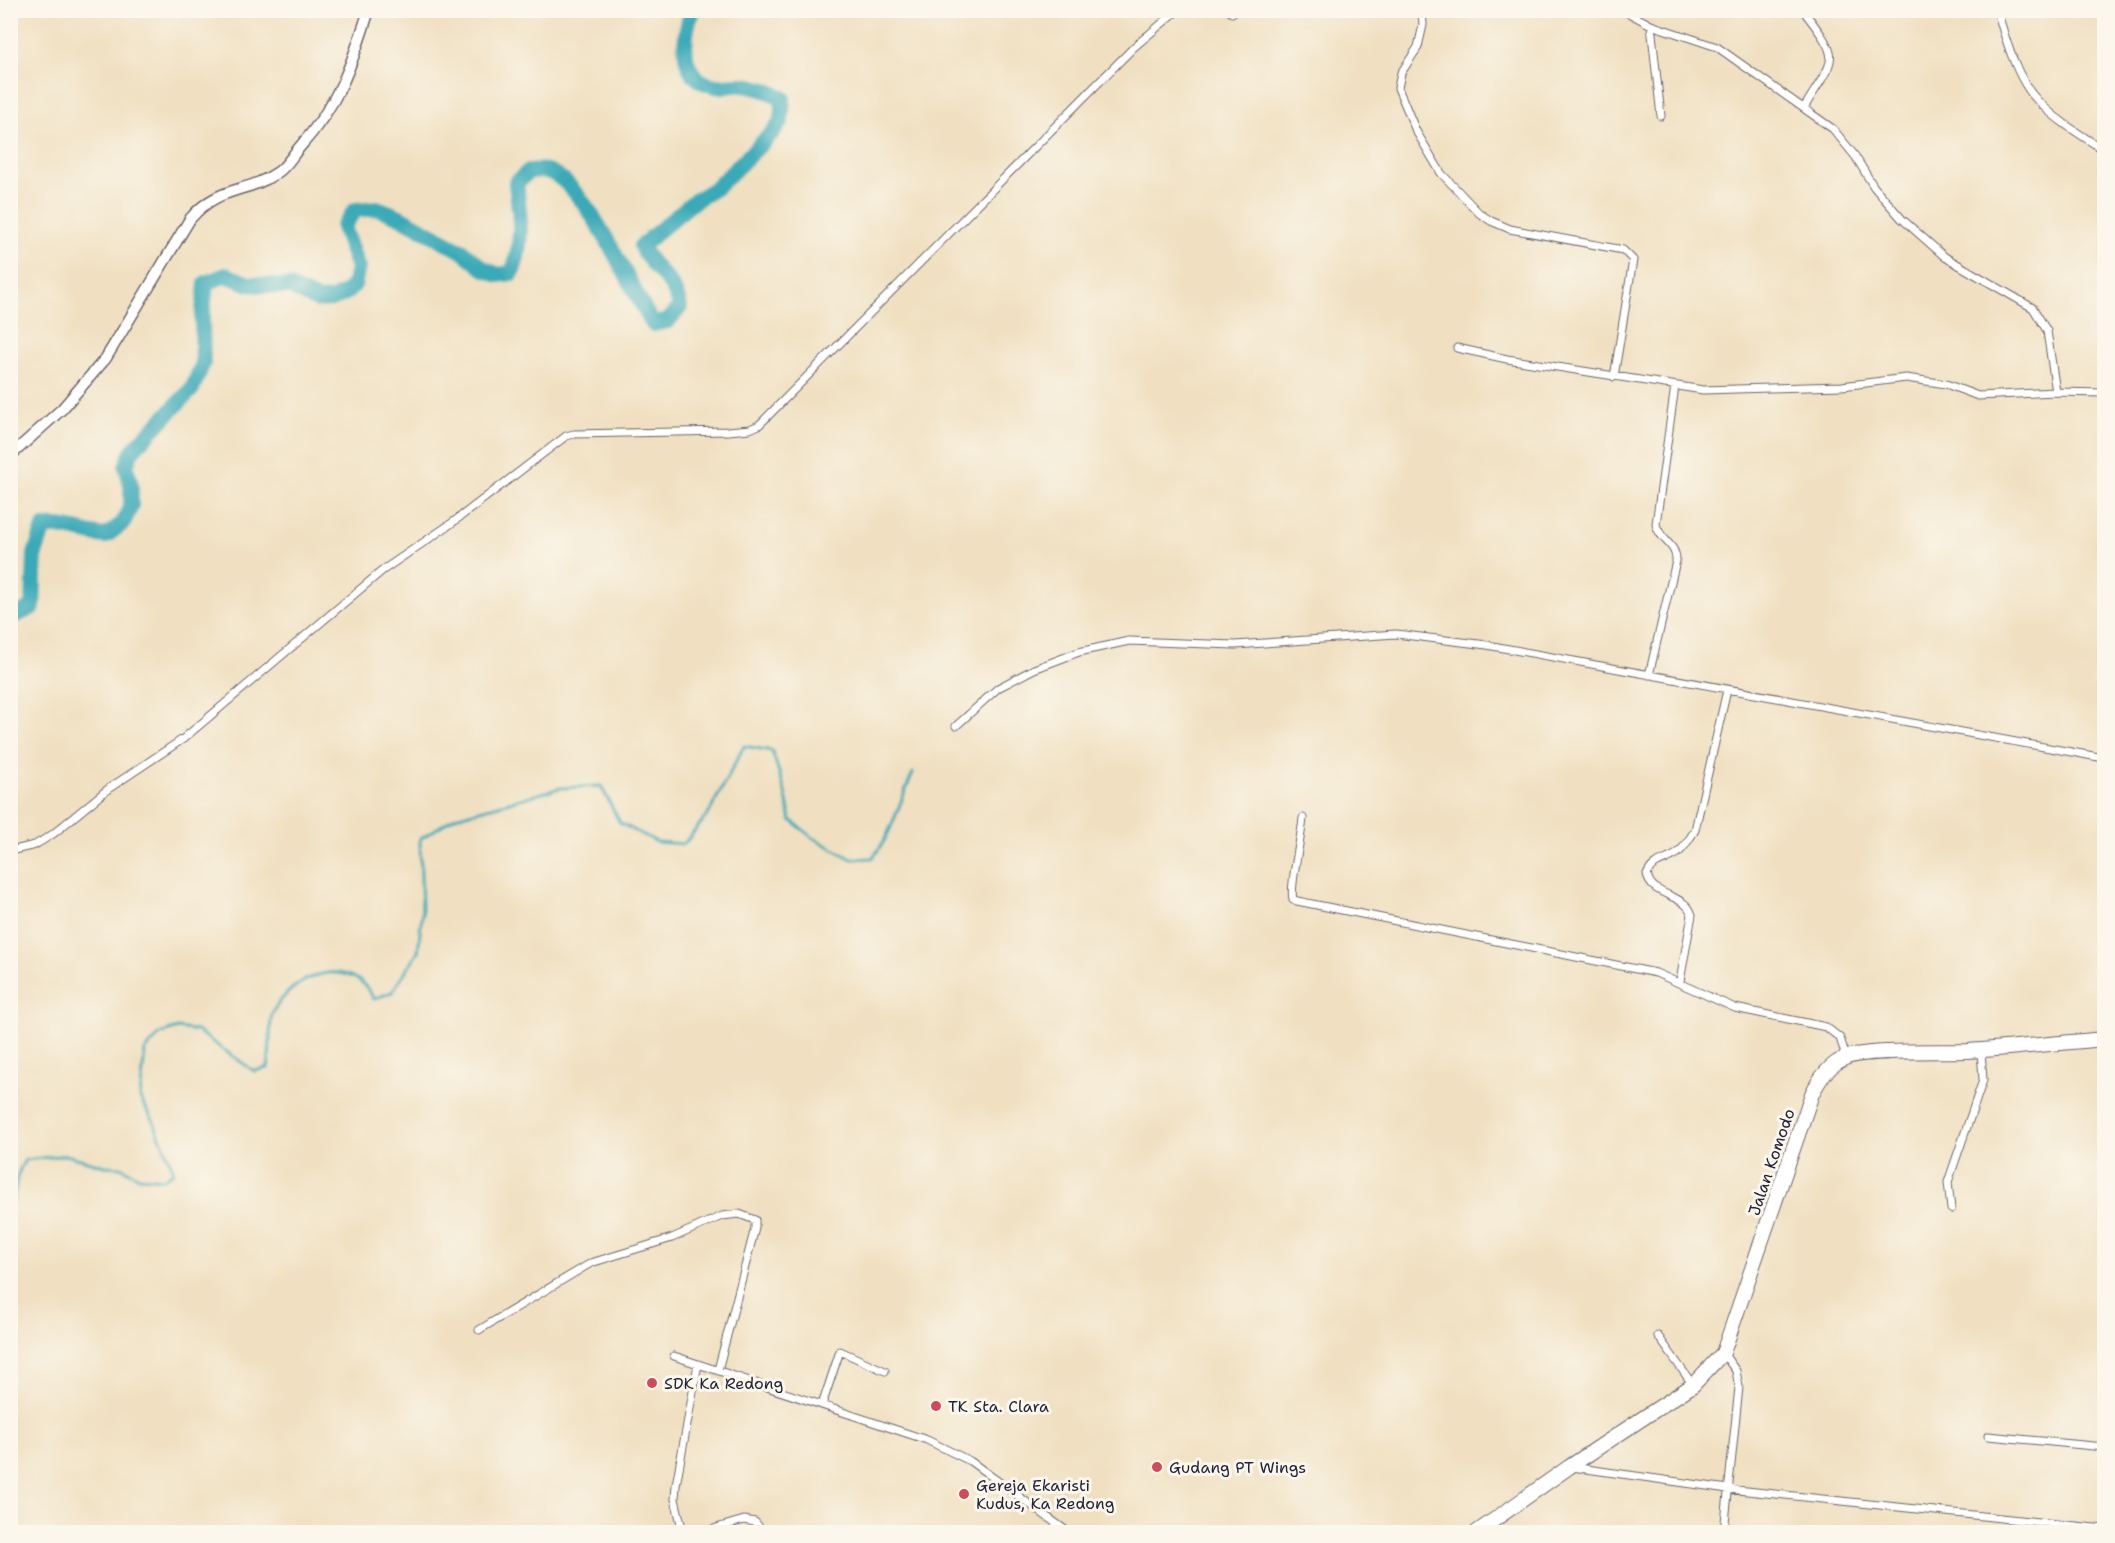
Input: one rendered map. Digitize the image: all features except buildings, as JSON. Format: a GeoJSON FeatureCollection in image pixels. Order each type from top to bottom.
{"type":"FeatureCollection","features":[{"type":"Feature","properties":{"kind":"highway"},"geometry":{"type":"LineString","coordinates":[[1846,1057],[1981,1050],[2104,1039]]}},
{"type":"Feature","properties":{"kind":"highway","name":"Jalan Komodo"},"geometry":{"type":"LineString","coordinates":[[1477,1533],[1569,1467],[1693,1385],[1723,1353],[1818,1081],[1846,1057]]}},
{"type":"Feature","properties":{"kind":"street"},"geometry":{"type":"LineString","coordinates":[[10,456],[62,409],[106,358],[190,219],[203,204],[215,196],[263,180],[279,172],[315,130],[351,69],[369,10]]}},
{"type":"Feature","properties":{"kind":"street"},"geometry":{"type":"LineString","coordinates":[[10,851],[35,845],[53,834],[108,789],[183,739],[383,570],[452,523],[566,436],[728,431],[750,429],[759,425],[1134,47],[1178,10]]}},
{"type":"Feature","properties":{"kind":"street"},"geometry":{"type":"LineString","coordinates":[[1227,10],[1232,13],[1236,10]]}},
{"type":"Feature","properties":{"kind":"street"},"geometry":{"type":"LineString","coordinates":[[1422,10],[1423,25],[1418,47],[1401,73],[1398,88],[1416,131],[1441,172],[1479,213],[1491,221],[1510,229],[1623,250],[1633,260],[1614,377]]}},
{"type":"Feature","properties":{"kind":"street"},"geometry":{"type":"LineString","coordinates":[[1623,10],[1651,26],[1717,47],[1833,129],[1855,156],[1874,187],[1902,219],[1945,257],[2033,308],[2047,331],[2056,392]]}},
{"type":"Feature","properties":{"kind":"street"},"geometry":{"type":"LineString","coordinates":[[1803,10],[1832,51],[1832,60],[1804,108]]}},
{"type":"Feature","properties":{"kind":"street"},"geometry":{"type":"LineString","coordinates":[[1997,10],[2018,67],[2036,99],[2073,132],[2104,150]]}},
{"type":"Feature","properties":{"kind":"street"},"geometry":{"type":"LineString","coordinates":[[1651,26],[1661,116]]}},
{"type":"Feature","properties":{"kind":"street"},"geometry":{"type":"LineString","coordinates":[[1457,348],[1614,377],[1703,390],[1842,386],[1906,378],[1946,384],[1978,396],[2056,392],[2104,393]]}},
{"type":"Feature","properties":{"kind":"street"},"geometry":{"type":"LineString","coordinates":[[1649,675],[1676,561],[1673,547],[1657,530],[1656,524],[1675,386]]}},
{"type":"Feature","properties":{"kind":"street"},"geometry":{"type":"LineString","coordinates":[[957,726],[998,688],[1034,669],[1079,652],[1129,641],[1235,645],[1395,634],[1487,645],[2104,758]]}},
{"type":"Feature","properties":{"kind":"street"},"geometry":{"type":"LineString","coordinates":[[1680,981],[1692,915],[1683,902],[1653,887],[1647,875],[1651,866],[1677,853],[1689,841],[1695,830],[1726,690]]}},
{"type":"Feature","properties":{"kind":"street"},"geometry":{"type":"LineString","coordinates":[[1303,818],[1292,887],[1293,899],[1297,902],[1656,973],[1680,981],[1704,996],[1735,1008],[1826,1027],[1840,1038],[1846,1057]]}},
{"type":"Feature","properties":{"kind":"street"},"geometry":{"type":"LineString","coordinates":[[1951,1209],[1948,1182],[1983,1080],[1981,1050]]}},
{"type":"Feature","properties":{"kind":"street"},"geometry":{"type":"LineString","coordinates":[[480,1329],[591,1263],[672,1238],[717,1218],[739,1214],[752,1217],[755,1220],[755,1228],[718,1370]]}},
{"type":"Feature","properties":{"kind":"street"},"geometry":{"type":"LineString","coordinates":[[1658,1336],[1693,1385]]}},
{"type":"Feature","properties":{"kind":"street"},"geometry":{"type":"LineString","coordinates":[[822,1405],[840,1351],[885,1371]]}},
{"type":"Feature","properties":{"kind":"street"},"geometry":{"type":"LineString","coordinates":[[1723,1353],[1736,1371],[1739,1387],[1724,1533]]}},
{"type":"Feature","properties":{"kind":"street"},"geometry":{"type":"LineString","coordinates":[[674,1356],[927,1440],[970,1461],[1068,1533]]}},
{"type":"Feature","properties":{"kind":"street"},"geometry":{"type":"LineString","coordinates":[[683,1531],[675,1499],[698,1364]]}},
{"type":"Feature","properties":{"kind":"street"},"geometry":{"type":"LineString","coordinates":[[1988,1436],[2104,1447]]}},
{"type":"Feature","properties":{"kind":"street"},"geometry":{"type":"LineString","coordinates":[[1569,1467],[1728,1489],[2076,1529],[2104,1529]]}},
{"type":"Feature","properties":{"kind":"street"},"geometry":{"type":"LineString","coordinates":[[703,1533],[744,1520],[755,1522],[763,1533]]}},
{"type":"Feature","properties":{"kind":"waterway"},"geometry":{"type":"LineString","coordinates":[[10,618],[33,607],[35,554],[44,527],[60,527],[106,536],[123,523],[131,506],[131,485],[126,466],[132,451],[192,389],[203,363],[202,320],[206,283],[226,275],[249,284],[290,287],[317,300],[333,299],[347,292],[354,285],[358,268],[343,227],[355,210],[377,208],[398,216],[462,251],[483,268],[498,275],[512,273],[520,240],[516,183],[529,171],[547,171],[562,179],[577,194],[592,215],[653,324],[668,321],[680,307],[677,297],[669,282],[651,262],[641,246],[693,202],[716,188],[773,132],[781,121],[783,98],[748,86],[716,86],[703,82],[695,75],[689,66],[685,44],[692,10]]}},
{"type":"Feature","properties":{"kind":"waterway"},"geometry":{"type":"LineString","coordinates":[[10,1208],[18,1173],[25,1160],[66,1155],[105,1166],[121,1167],[139,1177],[164,1179],[174,1171],[153,1120],[140,1098],[145,1051],[160,1034],[178,1028],[197,1031],[254,1071],[268,1068],[272,1014],[279,1003],[298,984],[322,974],[335,973],[348,975],[360,981],[374,999],[392,992],[418,952],[422,914],[420,839],[455,817],[560,788],[601,786],[620,823],[657,842],[684,844],[709,813],[744,746],[772,751],[791,820],[812,837],[852,859],[872,858],[890,829],[913,773]]}},
{"type":"Feature","properties":{"kind":"place","name":"SDK Ka Redong"},"geometry":{"type":"Point","coordinates":[652,1383]}},
{"type":"Feature","properties":{"kind":"place","name":"TK Sta. Clara"},"geometry":{"type":"Point","coordinates":[936,1406]}},
{"type":"Feature","properties":{"kind":"place","name":"Gudang PT Wings"},"geometry":{"type":"Point","coordinates":[1157,1467]}},
{"type":"Feature","properties":{"kind":"place","name":"Gereja Ekaristi Kudus, Ka Redong"},"geometry":{"type":"Point","coordinates":[964,1494]}}]}
